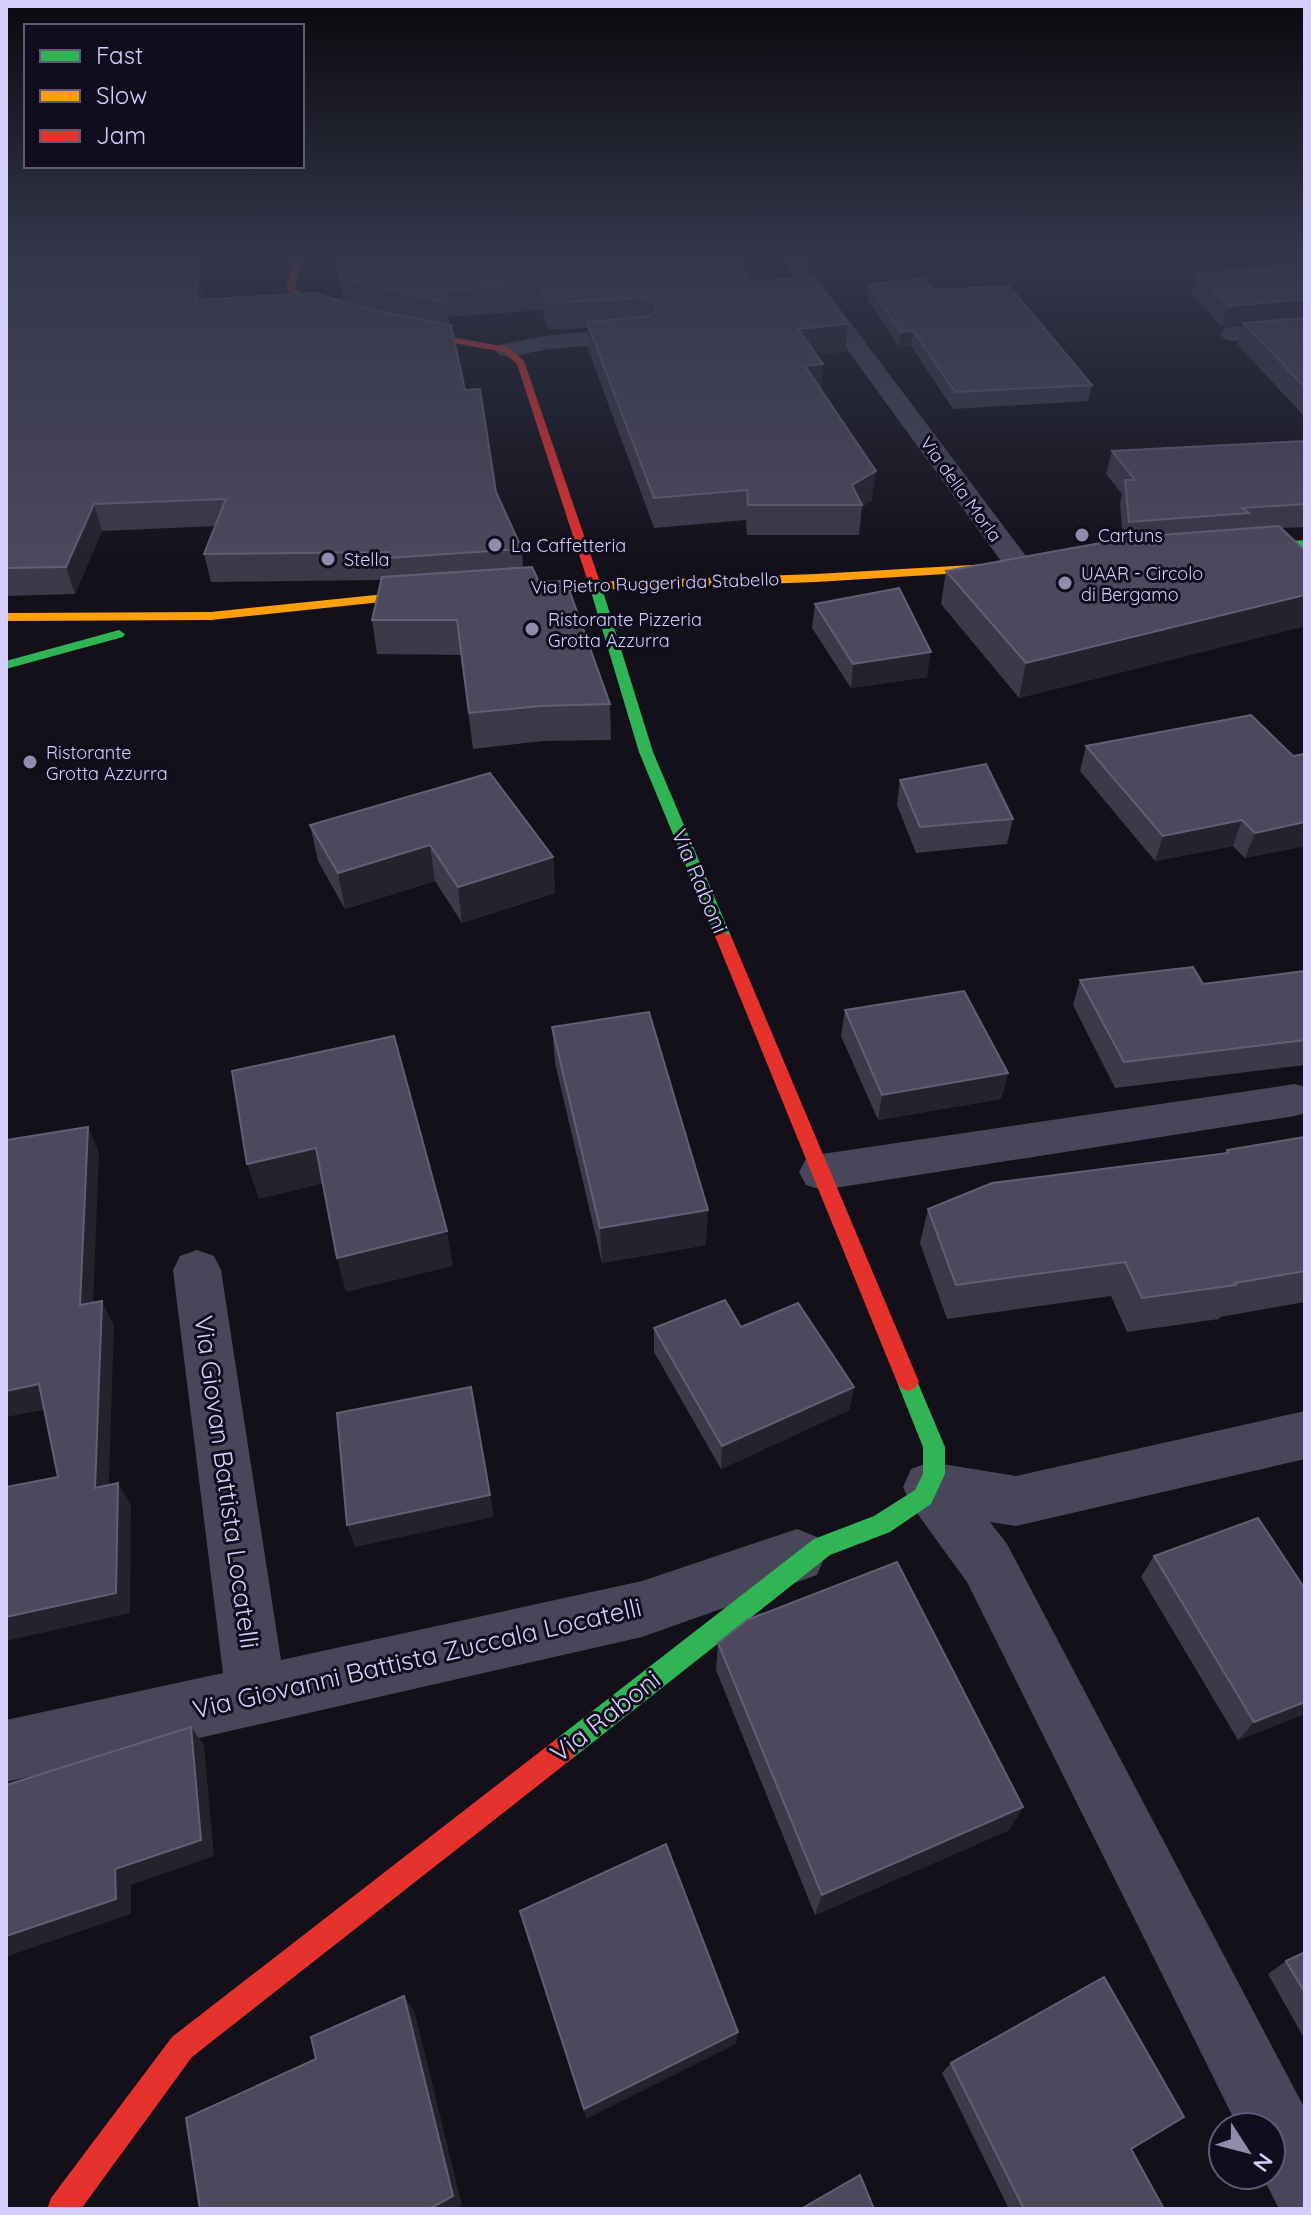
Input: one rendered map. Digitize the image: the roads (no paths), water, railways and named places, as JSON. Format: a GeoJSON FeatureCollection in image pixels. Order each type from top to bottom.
{"type":"FeatureCollection","features":[{"type":"Feature","properties":{"kind":"street","name":"Via Raboni"},"geometry":{"type":"LineString","coordinates":[[62,2209],[182,2047],[822,1547],[905,1513],[930,1487],[936,1464],[933,1441],[646,752],[542,421],[518,360]]}},
{"type":"Feature","properties":{"kind":"street","name":"Via della Morla"},"geometry":{"type":"LineString","coordinates":[[869,360],[1026,566]]}},
{"type":"Feature","properties":{"kind":"street"},"geometry":{"type":"LineString","coordinates":[[1219,551],[1294,554]]}},
{"type":"Feature","properties":{"kind":"street","name":"Via Pietro Ruggeri da Stabello"},"geometry":{"type":"LineString","coordinates":[[495,589],[831,578],[1026,566]]}},
{"type":"Feature","properties":{"kind":"street"},"geometry":{"type":"LineString","coordinates":[[6,617],[211,616],[452,592]]}},
{"type":"Feature","properties":{"kind":"street"},"geometry":{"type":"LineString","coordinates":[[6,665],[99,638],[211,616]]}},
{"type":"Feature","properties":{"kind":"street"},"geometry":{"type":"LineString","coordinates":[[822,1172],[1295,1100]]}},
{"type":"Feature","properties":{"kind":"street","name":"Via Giovan Battista Locatelli"},"geometry":{"type":"LineString","coordinates":[[197,1270],[256,1695]]}},
{"type":"Feature","properties":{"kind":"street"},"geometry":{"type":"LineString","coordinates":[[930,1487],[1016,1501],[1305,1435]]}},
{"type":"Feature","properties":{"kind":"street"},"geometry":{"type":"LineString","coordinates":[[930,1487],[987,1563],[1305,2184]]}},
{"type":"Feature","properties":{"kind":"street","name":"Via Giovanni Battista Zuccala Locatelli"},"geometry":{"type":"LineString","coordinates":[[6,1751],[642,1609],[822,1547]]}},
{"type":"Feature","properties":{"kind":"place","name":"Cartuns"},"geometry":{"type":"Point","coordinates":[1082,535]}},
{"type":"Feature","properties":{"kind":"place","name":"La Caffetteria"},"geometry":{"type":"Point","coordinates":[495,545]}},
{"type":"Feature","properties":{"kind":"place","name":"Stella"},"geometry":{"type":"Point","coordinates":[328,559]}},
{"type":"Feature","properties":{"kind":"place","name":"UAAR - Circolo di Bergamo"},"geometry":{"type":"Point","coordinates":[1065,583]}},
{"type":"Feature","properties":{"kind":"place","name":"Ristorante Pizzeria Grotta Azzurra"},"geometry":{"type":"Point","coordinates":[532,629]}},
{"type":"Feature","properties":{"kind":"place","name":"Ristorante Grotta Azzurra"},"geometry":{"type":"Point","coordinates":[30,762]}}]}
